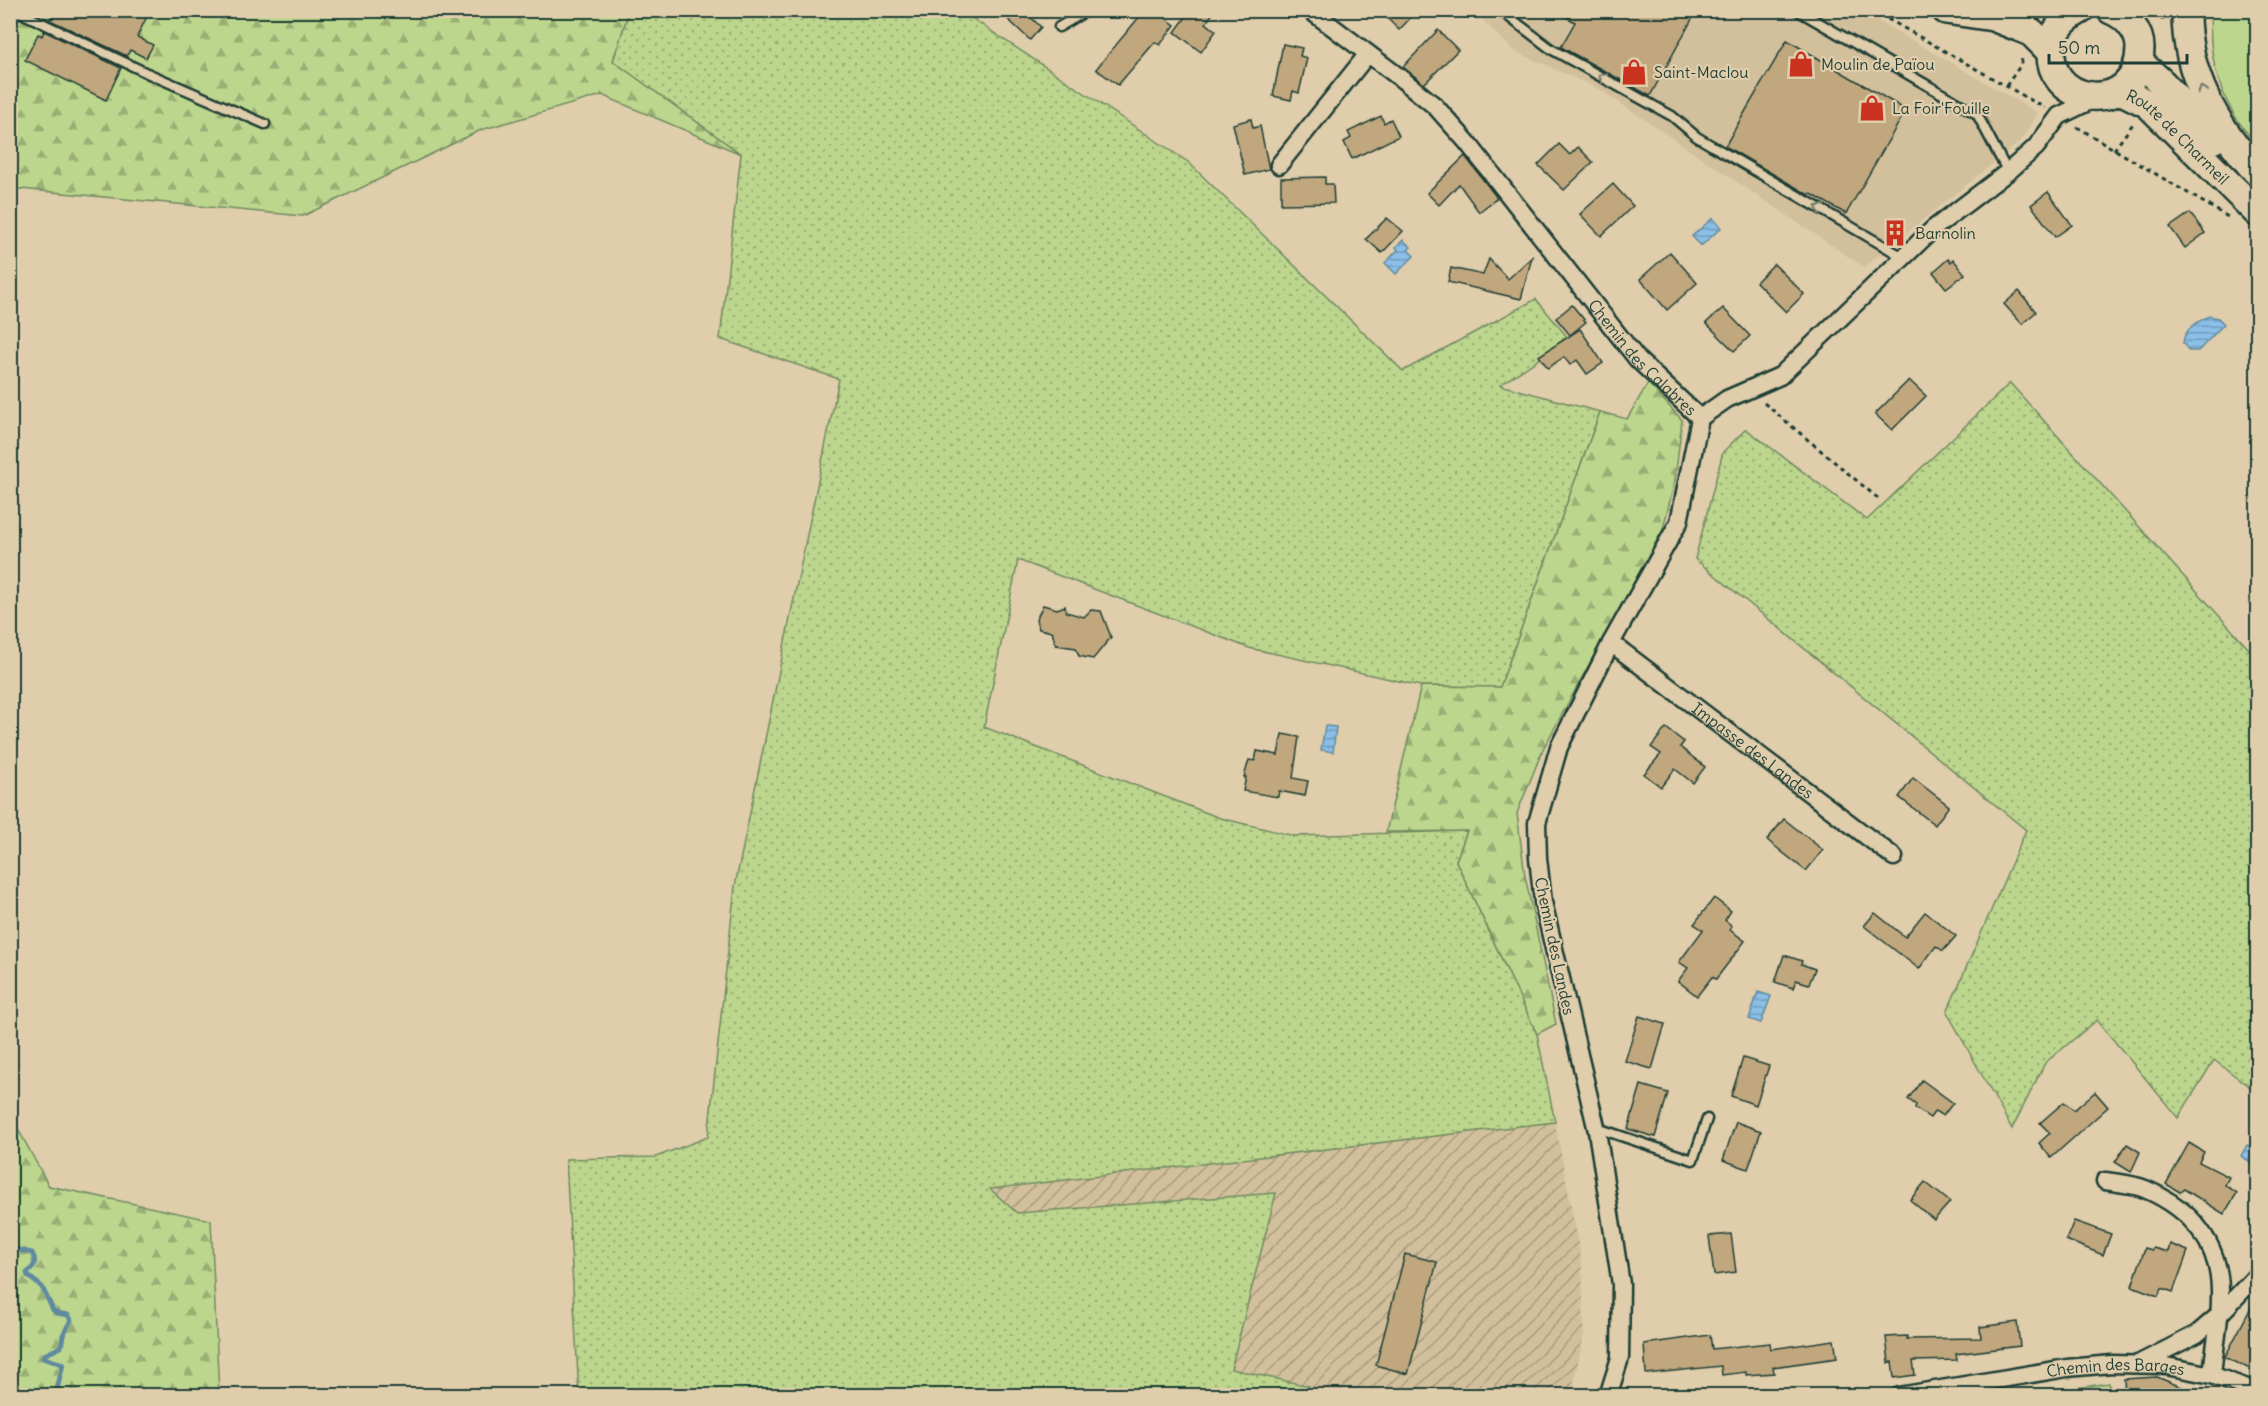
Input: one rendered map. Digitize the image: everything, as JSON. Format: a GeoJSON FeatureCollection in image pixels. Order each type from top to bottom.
{"type":"FeatureCollection","features":[{"type":"Feature","properties":{"kind":"main road"},"geometry":{"type":"LineString","coordinates":[[1946,10],[1993,17],[2031,32],[2050,51]]}},
{"type":"Feature","properties":{"kind":"main road"},"geometry":{"type":"LineString","coordinates":[[2108,94],[2132,79],[2140,63],[2137,18],[2111,10]]}},
{"type":"Feature","properties":{"kind":"main road"},"geometry":{"type":"LineString","coordinates":[[2186,10],[2188,45],[2195,72],[2209,108],[2238,152],[2258,173]]}},
{"type":"Feature","properties":{"kind":"main road"},"geometry":{"type":"LineString","coordinates":[[2059,80],[2052,66],[2050,51],[2055,32],[2065,12]]}},
{"type":"Feature","properties":{"kind":"main road","name":"Route de Charmeil"},"geometry":{"type":"LineString","coordinates":[[2140,63],[2161,82],[2229,156],[2258,178]]}},
{"type":"Feature","properties":{"kind":"main road","name":"Route de Charmeil"},"geometry":{"type":"LineString","coordinates":[[2059,80],[2075,93],[2108,94],[2148,104],[2258,213]]}},
{"type":"Feature","properties":{"kind":"street","name":"Chemin des Calabres"},"geometry":{"type":"LineString","coordinates":[[1310,10],[1403,80],[1427,100],[1461,135],[1638,360],[1700,418],[1727,399],[1780,376],[1933,229],[2009,171],[2036,147],[2060,116],[2108,94]]}},
{"type":"Feature","properties":{"kind":"street"},"geometry":{"type":"LineString","coordinates":[[1279,165],[1367,55]]}},
{"type":"Feature","properties":{"kind":"street"},"geometry":{"type":"LineString","coordinates":[[2059,80],[2060,116]]}},
{"type":"Feature","properties":{"kind":"street","name":"Chemin des Landes"},"geometry":{"type":"LineString","coordinates":[[1608,1395],[1620,1358],[1621,1284],[1596,1127],[1543,902],[1537,823],[1559,747],[1611,644],[1679,522],[1700,418]]}},
{"type":"Feature","properties":{"kind":"street","name":"Impasse des Landes"},"geometry":{"type":"LineString","coordinates":[[1611,644],[1894,857]]}},
{"type":"Feature","properties":{"kind":"street"},"geometry":{"type":"LineString","coordinates":[[2105,1180],[2143,1188],[2180,1208],[2201,1229],[2215,1258],[2220,1297],[2212,1376]]}},
{"type":"Feature","properties":{"kind":"street"},"geometry":{"type":"LineString","coordinates":[[2137,1365],[2197,1334],[2218,1316],[2258,1274]]}},
{"type":"Feature","properties":{"kind":"street","name":"Chemin des Barges"},"geometry":{"type":"LineString","coordinates":[[1899,1395],[2067,1368],[2112,1364],[2161,1365],[2212,1376],[2258,1392]]}},
{"type":"Feature","properties":{"kind":"lane"},"geometry":{"type":"LineString","coordinates":[[15,10],[147,73],[265,124]]}},
{"type":"Feature","properties":{"kind":"lane"},"geometry":{"type":"LineString","coordinates":[[1059,27],[1088,10]]}},
{"type":"Feature","properties":{"kind":"lane"},"geometry":{"type":"LineString","coordinates":[[1500,10],[1551,48],[1672,116],[1697,137],[1903,257]]}},
{"type":"Feature","properties":{"kind":"lane"},"geometry":{"type":"LineString","coordinates":[[1797,10],[1977,114],[2009,171]]}},
{"type":"Feature","properties":{"kind":"lane"},"geometry":{"type":"LineString","coordinates":[[1596,1127],[1693,1160],[1707,1119]]}},
{"type":"Feature","properties":{"kind":"path"},"geometry":{"type":"LineString","coordinates":[[1749,390],[1880,500]]}},
{"type":"Feature","properties":{"kind":"shaded area"},"geometry":{"type":"Polygon","coordinates":[[[1474,11],[1861,11],[2038,113],[2021,141],[1864,267],[1599,89],[1514,51],[1474,11]]]}},
{"type":"Feature","properties":{"kind":"shaded area"},"geometry":{"type":"Polygon","coordinates":[[[1555,1122],[1582,1264],[1584,1334],[1571,1395],[1350,1395],[1231,1370],[1275,1193],[1017,1213],[989,1189],[1555,1122]]]}},
{"type":"Feature","properties":{"kind":"green space"},"geometry":{"type":"Polygon","coordinates":[[[10,11],[629,11],[613,61],[741,154],[602,95],[481,130],[303,216],[11,188],[10,11]]]}},
{"type":"Feature","properties":{"kind":"green space"},"geometry":{"type":"Polygon","coordinates":[[[629,11],[961,11],[1188,162],[1403,371],[1536,299],[1569,339],[1500,385],[1600,412],[1500,687],[1421,686],[1249,648],[1018,560],[984,727],[1220,818],[1294,836],[1467,831],[1456,861],[1537,1034],[1555,1122],[990,1189],[1017,1213],[1276,1193],[1231,1369],[1309,1386],[1307,1395],[579,1395],[566,1159],[656,1157],[708,1137],[735,886],[839,379],[720,339],[741,154],[613,61],[629,11]]]}},
{"type":"Feature","properties":{"kind":"green space"},"geometry":{"type":"Polygon","coordinates":[[[2211,11],[2257,11],[2257,144],[2234,115],[2219,82],[2212,47],[2211,11]]]}},
{"type":"Feature","properties":{"kind":"green space"},"geometry":{"type":"Polygon","coordinates":[[[1648,383],[1682,420],[1675,480],[1663,529],[1543,749],[1517,813],[1525,876],[1556,1024],[1537,1034],[1456,861],[1467,831],[1386,832],[1421,686],[1500,687],[1600,412],[1627,419],[1648,383]]]}},
{"type":"Feature","properties":{"kind":"green space"},"geometry":{"type":"Polygon","coordinates":[[[2010,383],[2257,658],[2257,1092],[2214,1060],[2178,1118],[2097,1020],[2045,1063],[2012,1129],[1947,1012],[2026,830],[1695,559],[1723,452],[1746,429],[1867,520],[2010,383]]]}},
{"type":"Feature","properties":{"kind":"green space"},"geometry":{"type":"Polygon","coordinates":[[[11,1116],[49,1186],[211,1220],[219,1395],[11,1395],[11,1116]]]}},
{"type":"Feature","properties":{"kind":"green space"},"geometry":{"type":"Polygon","coordinates":[[[2109,1383],[2111,1395],[2029,1395],[2109,1383]]]}},
{"type":"Feature","properties":{"kind":"water"},"geometry":{"type":"Polygon","coordinates":[[[1713,218],[1721,228],[1701,246],[1692,236],[1713,218]]]}},
{"type":"Feature","properties":{"kind":"water"},"geometry":{"type":"Polygon","coordinates":[[[1403,240],[1411,247],[1408,250],[1414,256],[1396,274],[1385,263],[1398,250],[1396,247],[1403,240]]]}},
{"type":"Feature","properties":{"kind":"water"},"geometry":{"type":"Polygon","coordinates":[[[2210,316],[2218,318],[2224,324],[2198,351],[2189,351],[2183,343],[2186,334],[2196,323],[2210,316]]]}},
{"type":"Feature","properties":{"kind":"water"},"geometry":{"type":"Polygon","coordinates":[[[1325,726],[1336,727],[1333,752],[1321,750],[1325,726]]]}},
{"type":"Feature","properties":{"kind":"water"},"geometry":{"type":"Polygon","coordinates":[[[1758,992],[1771,996],[1761,1023],[1749,1019],[1758,992]]]}},
{"type":"Feature","properties":{"kind":"water"},"geometry":{"type":"Polygon","coordinates":[[[2247,1145],[2257,1151],[2257,1166],[2241,1156],[2247,1145]]]}},
{"type":"Feature","properties":{"kind":"building"},"geometry":{"type":"Polygon","coordinates":[[[54,10],[110,10],[121,16],[123,10],[150,10],[137,37],[153,45],[146,58],[130,50],[127,56],[50,20],[54,10]]]}},
{"type":"Feature","properties":{"kind":"building"},"geometry":{"type":"Polygon","coordinates":[[[998,10],[1023,10],[1041,27],[1030,40],[998,10]]]}},
{"type":"Feature","properties":{"kind":"building"},"geometry":{"type":"Polygon","coordinates":[[[1145,10],[1154,10],[1175,25],[1160,45],[1155,42],[1118,85],[1096,69],[1145,10]]]}},
{"type":"Feature","properties":{"kind":"building"},"geometry":{"type":"Polygon","coordinates":[[[1191,10],[1215,10],[1206,23],[1216,31],[1201,52],[1175,32],[1191,10]]]}},
{"type":"Feature","properties":{"kind":"building"},"geometry":{"type":"Polygon","coordinates":[[[1379,10],[1418,10],[1399,30],[1379,10]]]}},
{"type":"Feature","properties":{"kind":"building","name":"Saint-Maclou"},"geometry":{"type":"Polygon","coordinates":[[[1554,10],[1697,10],[1650,96],[1561,47],[1575,22],[1554,10]]]}},
{"type":"Feature","properties":{"kind":"building"},"geometry":{"type":"Polygon","coordinates":[[[1438,30],[1458,50],[1424,84],[1403,67],[1438,30]]]}},
{"type":"Feature","properties":{"kind":"building"},"geometry":{"type":"Polygon","coordinates":[[[44,31],[121,68],[106,100],[25,60],[38,34],[42,36],[44,31]]]}},
{"type":"Feature","properties":{"kind":"building"},"geometry":{"type":"Polygon","coordinates":[[[1787,40],[1906,110],[1846,214],[1725,146],[1787,40]]]}},
{"type":"Feature","properties":{"kind":"building"},"geometry":{"type":"Polygon","coordinates":[[[1283,44],[1302,48],[1300,56],[1307,58],[1299,93],[1293,91],[1291,100],[1273,96],[1283,44]]]}},
{"type":"Feature","properties":{"kind":"building"},"geometry":{"type":"Polygon","coordinates":[[[1381,116],[1384,123],[1391,119],[1399,136],[1352,159],[1344,142],[1351,138],[1348,132],[1381,116]]]}},
{"type":"Feature","properties":{"kind":"building"},"geometry":{"type":"Polygon","coordinates":[[[1251,119],[1253,128],[1260,126],[1269,169],[1245,175],[1233,124],[1251,119]]]}},
{"type":"Feature","properties":{"kind":"building"},"geometry":{"type":"Polygon","coordinates":[[[1559,144],[1570,155],[1578,147],[1593,162],[1564,190],[1538,165],[1559,144]]]}},
{"type":"Feature","properties":{"kind":"building"},"geometry":{"type":"Polygon","coordinates":[[[1465,156],[1497,198],[1479,212],[1459,184],[1439,205],[1427,193],[1465,156]]]}},
{"type":"Feature","properties":{"kind":"building"},"geometry":{"type":"Polygon","coordinates":[[[1325,177],[1325,184],[1333,184],[1334,203],[1281,204],[1281,178],[1325,177]]]}},
{"type":"Feature","properties":{"kind":"building"},"geometry":{"type":"Polygon","coordinates":[[[1613,184],[1633,206],[1601,236],[1580,214],[1613,184]]]}},
{"type":"Feature","properties":{"kind":"building"},"geometry":{"type":"Polygon","coordinates":[[[2048,192],[2072,225],[2055,237],[2031,205],[2048,192]]]}},
{"type":"Feature","properties":{"kind":"building"},"geometry":{"type":"Polygon","coordinates":[[[2190,213],[2205,233],[2185,248],[2170,227],[2190,213]]]}},
{"type":"Feature","properties":{"kind":"building"},"geometry":{"type":"Polygon","coordinates":[[[1387,218],[1403,231],[1382,253],[1366,239],[1387,218]]]}},
{"type":"Feature","properties":{"kind":"building"},"geometry":{"type":"Polygon","coordinates":[[[1670,252],[1697,283],[1667,310],[1640,279],[1670,252]]]}},
{"type":"Feature","properties":{"kind":"building"},"geometry":{"type":"Polygon","coordinates":[[[1532,257],[1521,299],[1448,282],[1451,268],[1483,275],[1489,259],[1508,279],[1532,257]]]}},
{"type":"Feature","properties":{"kind":"building"},"geometry":{"type":"Polygon","coordinates":[[[1948,259],[1951,262],[1953,259],[1965,274],[1946,288],[1933,272],[1948,259]]]}},
{"type":"Feature","properties":{"kind":"building"},"geometry":{"type":"Polygon","coordinates":[[[1774,264],[1804,294],[1786,312],[1756,282],[1774,264]]]}},
{"type":"Feature","properties":{"kind":"building"},"geometry":{"type":"Polygon","coordinates":[[[2019,291],[2036,312],[2022,324],[2004,304],[2019,291]]]}},
{"type":"Feature","properties":{"kind":"building"},"geometry":{"type":"Polygon","coordinates":[[[1572,305],[1586,322],[1570,335],[1556,318],[1572,305]]]}},
{"type":"Feature","properties":{"kind":"building"},"geometry":{"type":"Polygon","coordinates":[[[1723,308],[1750,336],[1734,351],[1706,323],[1723,308]]]}},
{"type":"Feature","properties":{"kind":"building"},"geometry":{"type":"Polygon","coordinates":[[[1580,329],[1603,363],[1587,374],[1577,360],[1570,365],[1564,357],[1548,368],[1539,356],[1580,329]]]}},
{"type":"Feature","properties":{"kind":"building"},"geometry":{"type":"Polygon","coordinates":[[[1909,380],[1926,396],[1892,430],[1875,414],[1909,380]]]}},
{"type":"Feature","properties":{"kind":"building"},"geometry":{"type":"Polygon","coordinates":[[[1043,605],[1057,609],[1065,606],[1066,612],[1084,617],[1091,610],[1101,611],[1111,637],[1093,659],[1079,656],[1076,648],[1056,645],[1052,632],[1039,629],[1036,620],[1043,605]]]}},
{"type":"Feature","properties":{"kind":"building"},"geometry":{"type":"Polygon","coordinates":[[[1666,728],[1684,742],[1680,747],[1705,767],[1693,783],[1675,769],[1661,787],[1644,774],[1661,754],[1651,747],[1666,728]]]}},
{"type":"Feature","properties":{"kind":"building"},"geometry":{"type":"Polygon","coordinates":[[[1282,734],[1299,737],[1293,778],[1308,781],[1305,796],[1279,791],[1278,797],[1243,791],[1249,760],[1255,761],[1257,751],[1278,755],[1282,734]]]}},
{"type":"Feature","properties":{"kind":"building"},"geometry":{"type":"Polygon","coordinates":[[[1913,778],[1949,806],[1935,825],[1899,797],[1913,778]]]}},
{"type":"Feature","properties":{"kind":"building"},"geometry":{"type":"Polygon","coordinates":[[[1784,819],[1823,850],[1806,871],[1767,840],[1784,819]]]}},
{"type":"Feature","properties":{"kind":"building"},"geometry":{"type":"Polygon","coordinates":[[[1714,898],[1731,911],[1725,920],[1732,926],[1730,930],[1745,941],[1716,979],[1712,977],[1697,996],[1678,981],[1688,968],[1679,962],[1703,930],[1694,924],[1714,898]]]}},
{"type":"Feature","properties":{"kind":"building"},"geometry":{"type":"Polygon","coordinates":[[[1925,912],[1956,936],[1943,951],[1936,946],[1919,969],[1864,926],[1875,913],[1905,937],[1925,912]]]}},
{"type":"Feature","properties":{"kind":"building"},"geometry":{"type":"Polygon","coordinates":[[[1784,955],[1802,961],[1801,964],[1815,969],[1809,984],[1796,980],[1793,988],[1775,982],[1784,955]]]}},
{"type":"Feature","properties":{"kind":"building"},"geometry":{"type":"Polygon","coordinates":[[[1639,1016],[1665,1024],[1652,1069],[1625,1061],[1639,1016]]]}},
{"type":"Feature","properties":{"kind":"building"},"geometry":{"type":"Polygon","coordinates":[[[1743,1058],[1769,1066],[1756,1105],[1731,1096],[1743,1058]]]}},
{"type":"Feature","properties":{"kind":"building"},"geometry":{"type":"Polygon","coordinates":[[[1922,1080],[1953,1103],[1943,1116],[1935,1111],[1930,1118],[1915,1108],[1916,1105],[1908,1099],[1922,1080]]]}},
{"type":"Feature","properties":{"kind":"building"},"geometry":{"type":"Polygon","coordinates":[[[1641,1085],[1668,1093],[1655,1137],[1628,1129],[1641,1085]]]}},
{"type":"Feature","properties":{"kind":"building"},"geometry":{"type":"Polygon","coordinates":[[[2095,1092],[2108,1107],[2051,1158],[2039,1143],[2050,1133],[2040,1123],[2064,1102],[2074,1110],[2095,1092]]]}},
{"type":"Feature","properties":{"kind":"building"},"geometry":{"type":"Polygon","coordinates":[[[1736,1122],[1761,1131],[1748,1169],[1723,1160],[1736,1122]]]}},
{"type":"Feature","properties":{"kind":"building"},"geometry":{"type":"Polygon","coordinates":[[[2189,1143],[2204,1152],[2199,1162],[2229,1177],[2225,1185],[2237,1193],[2224,1214],[2184,1189],[2180,1192],[2166,1184],[2189,1143]]]}},
{"type":"Feature","properties":{"kind":"building"},"geometry":{"type":"Polygon","coordinates":[[[2127,1144],[2140,1152],[2131,1172],[2115,1162],[2127,1144]]]}},
{"type":"Feature","properties":{"kind":"building"},"geometry":{"type":"Polygon","coordinates":[[[1925,1182],[1950,1202],[1934,1220],[1910,1200],[1925,1182]]]}},
{"type":"Feature","properties":{"kind":"building"},"geometry":{"type":"Polygon","coordinates":[[[2074,1221],[2111,1234],[2103,1255],[2066,1240],[2074,1221]]]}},
{"type":"Feature","properties":{"kind":"building"},"geometry":{"type":"Polygon","coordinates":[[[1731,1234],[1736,1272],[1714,1275],[1709,1236],[1731,1234]]]}},
{"type":"Feature","properties":{"kind":"building"},"geometry":{"type":"Polygon","coordinates":[[[2170,1244],[2188,1251],[2173,1292],[2162,1288],[2158,1296],[2132,1286],[2145,1248],[2168,1252],[2170,1244]]]}},
{"type":"Feature","properties":{"kind":"building"},"geometry":{"type":"Polygon","coordinates":[[[1405,1254],[1437,1262],[1408,1374],[1376,1365],[1405,1254]]]}},
{"type":"Feature","properties":{"kind":"building"},"geometry":{"type":"Polygon","coordinates":[[[2258,1294],[2258,1373],[2225,1357],[2258,1294]]]}},
{"type":"Feature","properties":{"kind":"building"},"geometry":{"type":"Polygon","coordinates":[[[2017,1322],[2020,1346],[1956,1354],[1957,1360],[1913,1361],[1915,1375],[1894,1378],[1892,1362],[1889,1363],[1886,1337],[1981,1338],[1980,1327],[2017,1322]]]}},
{"type":"Feature","properties":{"kind":"building"},"geometry":{"type":"Polygon","coordinates":[[[1710,1335],[1712,1349],[1770,1343],[1771,1349],[1834,1340],[1837,1358],[1773,1367],[1774,1373],[1746,1375],[1746,1372],[1722,1375],[1721,1366],[1646,1374],[1644,1344],[1710,1335]]]}},
{"type":"Feature","properties":{"kind":"building"},"geometry":{"type":"Polygon","coordinates":[[[2157,1377],[2201,1395],[2125,1395],[2124,1379],[2157,1377]]]}},
{"type":"Feature","properties":{"kind":"waterway"},"geometry":{"type":"LineString","coordinates":[[10,1248],[32,1253],[34,1264],[27,1273],[28,1276],[42,1287],[53,1310],[68,1315],[71,1320],[63,1335],[61,1347],[44,1355],[43,1358],[63,1364],[56,1394]]}},
{"type":"Feature","properties":{"kind":"place","name":"Moulin de Païou"},"geometry":{"type":"Point","coordinates":[1801,64]}},
{"type":"Feature","properties":{"kind":"place","name":"Saint-Maclou"},"geometry":{"type":"Point","coordinates":[1634,72]}},
{"type":"Feature","properties":{"kind":"place","name":"La Foir'Fouille"},"geometry":{"type":"Point","coordinates":[1872,108]}},
{"type":"Feature","properties":{"kind":"place","name":"Barnolin"},"geometry":{"type":"Point","coordinates":[1895,233]}}]}
